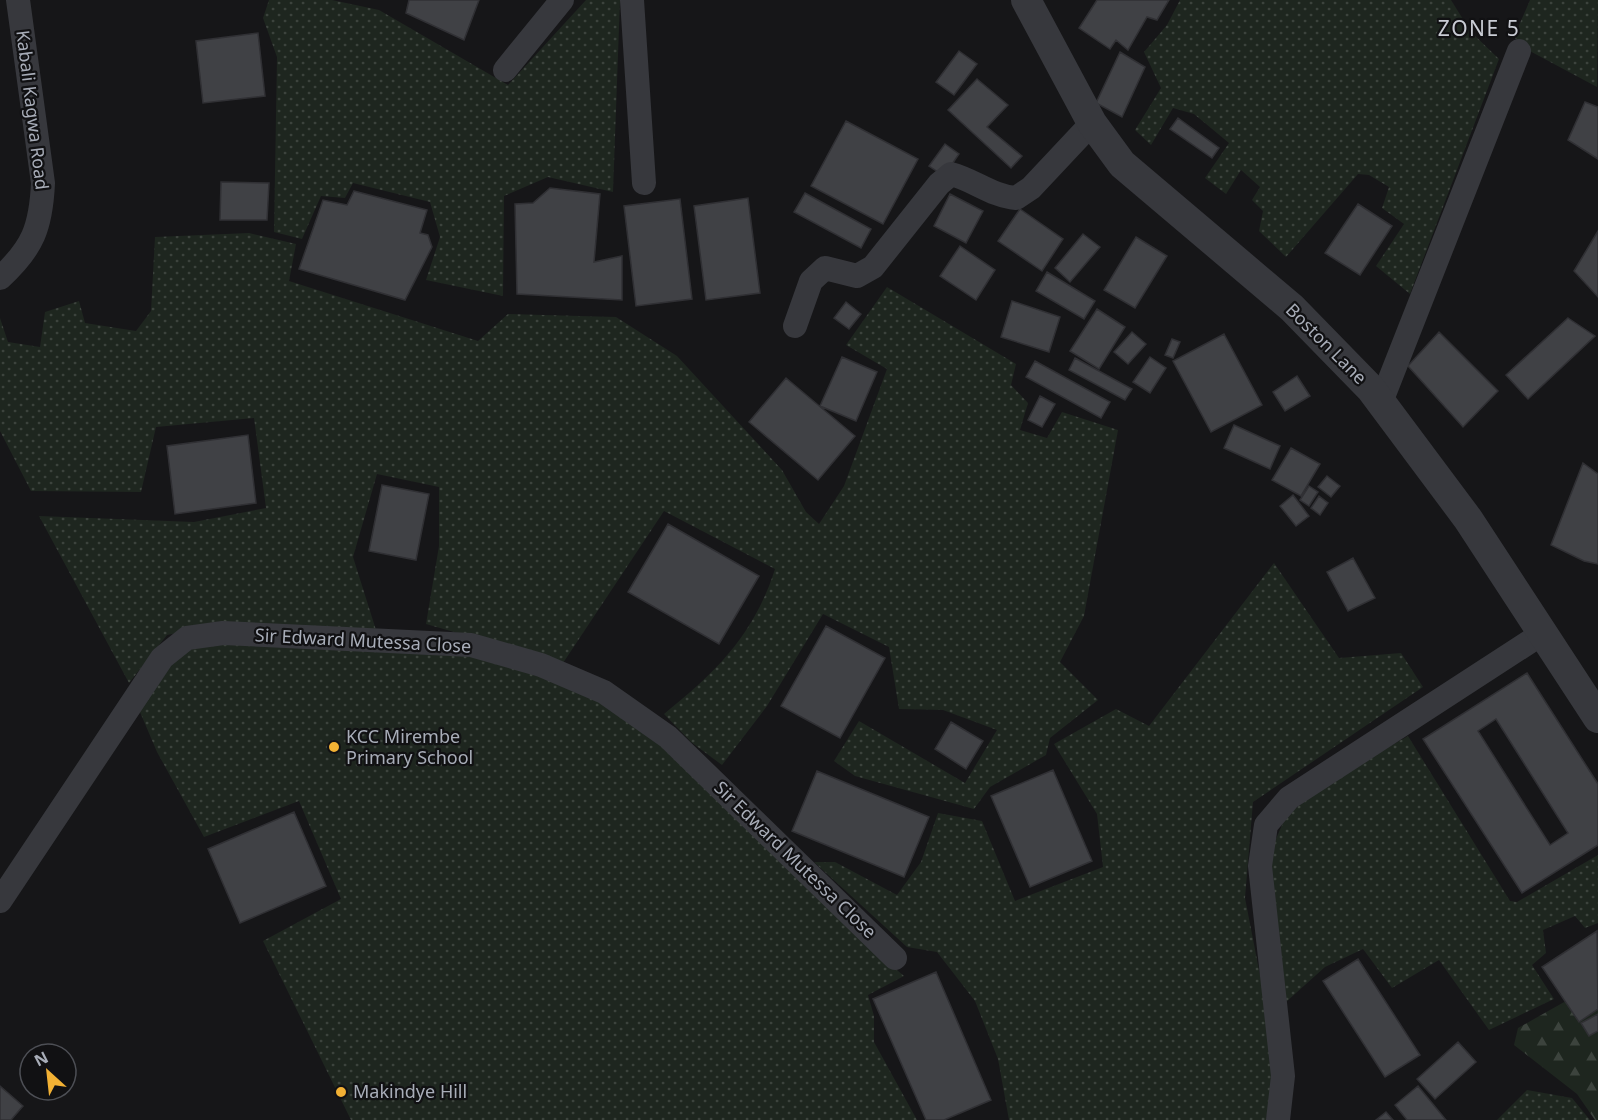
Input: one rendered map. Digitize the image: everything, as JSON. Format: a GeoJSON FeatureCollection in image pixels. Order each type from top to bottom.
{"type":"FeatureCollection","features":[{"type":"Feature","properties":{"kind":"street","name":"Kabali Kagwa Road"},"geometry":{"type":"LineString","coordinates":[[0,278],[21,259],[31,242],[41,219],[42,204],[43,183],[18,0]]}},
{"type":"Feature","properties":{"kind":"street"},"geometry":{"type":"LineString","coordinates":[[505,70],[562,0]]}},
{"type":"Feature","properties":{"kind":"street"},"geometry":{"type":"LineString","coordinates":[[632,0],[644,183]]}},
{"type":"Feature","properties":{"kind":"street","name":"Boston Lane"},"geometry":{"type":"LineString","coordinates":[[1026,0],[1092,123],[1122,164],[1292,308],[1338,353],[1381,402],[1468,519],[1598,718]]}},
{"type":"Feature","properties":{"kind":"street"},"geometry":{"type":"LineString","coordinates":[[1381,402],[1519,51]]}},
{"type":"Feature","properties":{"kind":"street"},"geometry":{"type":"LineString","coordinates":[[795,326],[811,281],[825,268],[856,276],[873,267],[933,191],[951,174],[965,177],[1000,197],[1016,198],[1031,188],[1092,123]]}},
{"type":"Feature","properties":{"kind":"street","name":"Sir Edward Mutessa Close"},"geometry":{"type":"LineString","coordinates":[[0,901],[162,658],[188,638],[223,633],[471,645],[541,665],[604,692],[668,737],[895,958]]}},
{"type":"Feature","properties":{"kind":"street"},"geometry":{"type":"LineString","coordinates":[[1278,1120],[1284,1076],[1260,866],[1266,825],[1288,798],[1543,633]]}},
{"type":"Feature","properties":{"kind":"green space"},"geometry":{"type":"Polygon","coordinates":[[[269,0],[332,0],[379,10],[508,85],[586,0],[620,0],[613,192],[548,177],[504,196],[503,296],[426,280],[440,237],[430,202],[353,183],[345,198],[321,196],[302,239],[274,232],[277,57],[263,18],[269,0]]]}},
{"type":"Feature","properties":{"kind":"green space"},"geometry":{"type":"Polygon","coordinates":[[[1180,0],[1451,0],[1471,32],[1499,59],[1410,294],[1376,266],[1404,224],[1382,208],[1389,187],[1369,175],[1358,174],[1286,257],[1259,231],[1263,211],[1252,200],[1260,187],[1241,170],[1226,194],[1205,178],[1229,143],[1194,114],[1173,108],[1151,145],[1135,130],[1161,88],[1144,52],[1167,25],[1180,0]]]}},
{"type":"Feature","properties":{"kind":"green space"},"geometry":{"type":"Polygon","coordinates":[[[1530,0],[1598,0],[1597,87],[1526,49],[1514,37],[1530,0]]]}},
{"type":"Feature","properties":{"kind":"green space"},"geometry":{"type":"Polygon","coordinates":[[[249,233],[296,244],[289,281],[478,341],[508,314],[616,317],[677,356],[782,470],[806,512],[819,524],[844,486],[887,369],[846,345],[887,287],[1016,364],[1011,385],[1028,403],[1020,430],[1047,438],[1062,412],[1118,430],[1084,616],[1060,662],[1098,700],[1050,738],[1046,755],[990,787],[974,809],[855,776],[834,761],[859,721],[965,783],[997,730],[943,710],[899,709],[889,647],[823,614],[767,706],[722,765],[691,742],[664,714],[700,683],[731,650],[756,614],[775,569],[664,511],[563,663],[426,624],[439,546],[439,487],[377,474],[353,557],[376,630],[225,624],[167,635],[129,683],[39,516],[194,522],[266,508],[254,418],[156,427],[141,492],[31,491],[0,431],[0,318],[8,342],[40,347],[45,312],[79,301],[85,323],[136,331],[151,311],[155,237],[249,233]]]}},
{"type":"Feature","properties":{"kind":"green space"},"geometry":{"type":"Polygon","coordinates":[[[1274,563],[1339,658],[1401,653],[1423,687],[1253,802],[1245,898],[1265,1001],[1274,1076],[1266,1120],[1009,1120],[998,1059],[975,1001],[937,952],[907,947],[814,862],[835,862],[897,895],[921,862],[938,813],[982,821],[1015,901],[1103,867],[1097,814],[1054,744],[1116,709],[1149,726],[1274,563]]]}},
{"type":"Feature","properties":{"kind":"green space"},"geometry":{"type":"Polygon","coordinates":[[[218,640],[483,656],[603,698],[645,728],[864,942],[904,976],[868,995],[874,1016],[874,1042],[917,1120],[351,1120],[263,941],[341,899],[299,801],[204,837],[157,752],[137,705],[166,669],[190,648],[218,640]]]}},
{"type":"Feature","properties":{"kind":"green space"},"geometry":{"type":"Polygon","coordinates":[[[1408,736],[1510,901],[1517,902],[1598,855],[1598,923],[1585,928],[1575,916],[1543,930],[1546,953],[1532,965],[1554,999],[1489,1030],[1439,960],[1392,988],[1363,949],[1325,967],[1286,1002],[1268,857],[1286,816],[1332,779],[1408,736]]]}},
{"type":"Feature","properties":{"kind":"green space"},"geometry":{"type":"Polygon","coordinates":[[[1598,983],[1598,1120],[1595,1120],[1577,1094],[1514,1045],[1518,1028],[1598,983]]]}},
{"type":"Feature","properties":{"kind":"green space"},"geometry":{"type":"Polygon","coordinates":[[[1527,1090],[1572,1098],[1590,1120],[1497,1120],[1527,1090]]]}},
{"type":"Feature","properties":{"kind":"building"},"geometry":{"type":"Polygon","coordinates":[[[409,0],[479,0],[464,40],[406,13],[409,0]]]}},
{"type":"Feature","properties":{"kind":"building"},"geometry":{"type":"Polygon","coordinates":[[[1097,0],[1169,0],[1157,20],[1147,17],[1128,50],[1116,40],[1110,49],[1079,28],[1097,0]]]}},
{"type":"Feature","properties":{"kind":"building"},"geometry":{"type":"Polygon","coordinates":[[[258,33],[265,96],[203,103],[196,41],[258,33]]]}},
{"type":"Feature","properties":{"kind":"building"},"geometry":{"type":"Polygon","coordinates":[[[959,51],[977,64],[954,95],[936,82],[959,51]]]}},
{"type":"Feature","properties":{"kind":"building"},"geometry":{"type":"Polygon","coordinates":[[[1120,52],[1145,67],[1122,117],[1096,103],[1120,52]]]}},
{"type":"Feature","properties":{"kind":"building"},"geometry":{"type":"Polygon","coordinates":[[[977,79],[1008,105],[987,127],[1022,156],[1011,168],[948,110],[977,79]]]}},
{"type":"Feature","properties":{"kind":"building"},"geometry":{"type":"Polygon","coordinates":[[[1585,102],[1598,107],[1598,159],[1568,140],[1585,102]]]}},
{"type":"Feature","properties":{"kind":"building"},"geometry":{"type":"Polygon","coordinates":[[[1178,118],[1219,148],[1212,158],[1170,129],[1178,118]]]}},
{"type":"Feature","properties":{"kind":"building"},"geometry":{"type":"Polygon","coordinates":[[[846,121],[918,159],[883,224],[811,186],[846,121]]]}},
{"type":"Feature","properties":{"kind":"building"},"geometry":{"type":"Polygon","coordinates":[[[945,144],[959,154],[944,176],[929,166],[945,144]]]}},
{"type":"Feature","properties":{"kind":"building"},"geometry":{"type":"Polygon","coordinates":[[[221,182],[269,183],[267,220],[220,220],[221,182]]]}},
{"type":"Feature","properties":{"kind":"building"},"geometry":{"type":"Polygon","coordinates":[[[550,188],[600,194],[594,262],[622,256],[622,300],[517,294],[515,204],[533,203],[550,188]]]}},
{"type":"Feature","properties":{"kind":"building"},"geometry":{"type":"Polygon","coordinates":[[[354,191],[427,210],[420,233],[428,235],[432,247],[405,300],[299,269],[323,200],[347,205],[354,191]]]}},
{"type":"Feature","properties":{"kind":"building"},"geometry":{"type":"Polygon","coordinates":[[[805,193],[871,229],[861,248],[794,212],[805,193]]]}},
{"type":"Feature","properties":{"kind":"building"},"geometry":{"type":"Polygon","coordinates":[[[950,194],[983,211],[966,243],[934,226],[950,194]]]}},
{"type":"Feature","properties":{"kind":"building"},"geometry":{"type":"Polygon","coordinates":[[[748,198],[760,293],[706,300],[694,206],[748,198]]]}},
{"type":"Feature","properties":{"kind":"building"},"geometry":{"type":"Polygon","coordinates":[[[680,199],[692,299],[636,306],[624,206],[680,199]]]}},
{"type":"Feature","properties":{"kind":"building"},"geometry":{"type":"Polygon","coordinates":[[[1358,204],[1392,226],[1360,275],[1325,253],[1358,204]]]}},
{"type":"Feature","properties":{"kind":"building"},"geometry":{"type":"Polygon","coordinates":[[[1020,209],[1063,239],[1042,271],[998,241],[1020,209]]]}},
{"type":"Feature","properties":{"kind":"building"},"geometry":{"type":"Polygon","coordinates":[[[1598,231],[1598,297],[1574,271],[1598,231]]]}},
{"type":"Feature","properties":{"kind":"building"},"geometry":{"type":"Polygon","coordinates":[[[1083,234],[1100,247],[1070,282],[1055,268],[1083,234]]]}},
{"type":"Feature","properties":{"kind":"building"},"geometry":{"type":"Polygon","coordinates":[[[1136,237],[1167,256],[1135,308],[1104,290],[1136,237]]]}},
{"type":"Feature","properties":{"kind":"building"},"geometry":{"type":"Polygon","coordinates":[[[960,246],[995,270],[976,300],[940,276],[960,246]]]}},
{"type":"Feature","properties":{"kind":"building"},"geometry":{"type":"Polygon","coordinates":[[[1047,272],[1095,301],[1084,319],[1036,291],[1047,272]]]}},
{"type":"Feature","properties":{"kind":"building"},"geometry":{"type":"Polygon","coordinates":[[[1012,301],[1060,317],[1049,352],[1001,337],[1012,301]]]}},
{"type":"Feature","properties":{"kind":"building"},"geometry":{"type":"Polygon","coordinates":[[[846,302],[861,314],[849,329],[834,318],[846,302]]]}},
{"type":"Feature","properties":{"kind":"building"},"geometry":{"type":"Polygon","coordinates":[[[1097,309],[1125,327],[1099,369],[1070,351],[1097,309]]]}},
{"type":"Feature","properties":{"kind":"building"},"geometry":{"type":"Polygon","coordinates":[[[1568,318],[1595,336],[1528,399],[1506,375],[1568,318]]]}},
{"type":"Feature","properties":{"kind":"building"},"geometry":{"type":"Polygon","coordinates":[[[1132,332],[1146,344],[1128,364],[1114,352],[1132,332]]]}},
{"type":"Feature","properties":{"kind":"building"},"geometry":{"type":"Polygon","coordinates":[[[1439,332],[1498,391],[1463,427],[1408,366],[1439,332]]]}},
{"type":"Feature","properties":{"kind":"building"},"geometry":{"type":"Polygon","coordinates":[[[1224,334],[1262,405],[1211,432],[1173,361],[1224,334]]]}},
{"type":"Feature","properties":{"kind":"building"},"geometry":{"type":"Polygon","coordinates":[[[1172,339],[1180,342],[1173,358],[1165,355],[1172,339]]]}},
{"type":"Feature","properties":{"kind":"building"},"geometry":{"type":"Polygon","coordinates":[[[842,357],[877,372],[856,421],[820,406],[842,357]]]}},
{"type":"Feature","properties":{"kind":"building"},"geometry":{"type":"Polygon","coordinates":[[[1150,357],[1166,368],[1150,393],[1133,382],[1150,357]]]}},
{"type":"Feature","properties":{"kind":"building"},"geometry":{"type":"Polygon","coordinates":[[[1075,358],[1132,389],[1125,400],[1069,370],[1075,358]]]}},
{"type":"Feature","properties":{"kind":"building"},"geometry":{"type":"Polygon","coordinates":[[[1035,361],[1110,402],[1101,418],[1026,377],[1035,361]]]}},
{"type":"Feature","properties":{"kind":"building"},"geometry":{"type":"Polygon","coordinates":[[[1297,376],[1310,396],[1285,411],[1273,392],[1297,376]]]}},
{"type":"Feature","properties":{"kind":"building"},"geometry":{"type":"Polygon","coordinates":[[[786,378],[855,436],[818,480],[749,422],[786,378]]]}},
{"type":"Feature","properties":{"kind":"building"},"geometry":{"type":"Polygon","coordinates":[[[1040,396],[1055,404],[1042,427],[1028,420],[1040,396]]]}},
{"type":"Feature","properties":{"kind":"building"},"geometry":{"type":"Polygon","coordinates":[[[1234,425],[1280,446],[1270,469],[1224,448],[1234,425]]]}},
{"type":"Feature","properties":{"kind":"building"},"geometry":{"type":"Polygon","coordinates":[[[248,435],[256,503],[175,514],[167,446],[248,435]]]}},
{"type":"Feature","properties":{"kind":"building"},"geometry":{"type":"Polygon","coordinates":[[[1291,448],[1320,464],[1301,496],[1272,480],[1291,448]]]}},
{"type":"Feature","properties":{"kind":"building"},"geometry":{"type":"Polygon","coordinates":[[[1583,463],[1598,474],[1598,564],[1584,561],[1551,545],[1583,463]]]}},
{"type":"Feature","properties":{"kind":"building"},"geometry":{"type":"Polygon","coordinates":[[[1327,476],[1340,486],[1331,497],[1318,487],[1327,476]]]}},
{"type":"Feature","properties":{"kind":"building"},"geometry":{"type":"Polygon","coordinates":[[[382,485],[429,494],[416,560],[369,551],[382,485]]]}},
{"type":"Feature","properties":{"kind":"building"},"geometry":{"type":"Polygon","coordinates":[[[1309,486],[1318,492],[1309,506],[1300,500],[1309,486]]]}},
{"type":"Feature","properties":{"kind":"building"},"geometry":{"type":"Polygon","coordinates":[[[1293,495],[1309,516],[1296,526],[1280,506],[1293,495]]]}},
{"type":"Feature","properties":{"kind":"building"},"geometry":{"type":"Polygon","coordinates":[[[1319,496],[1328,503],[1320,515],[1311,508],[1319,496]]]}},
{"type":"Feature","properties":{"kind":"building"},"geometry":{"type":"Polygon","coordinates":[[[668,524],[759,576],[719,644],[628,592],[668,524]]]}},
{"type":"Feature","properties":{"kind":"building"},"geometry":{"type":"Polygon","coordinates":[[[1353,558],[1375,598],[1348,611],[1327,572],[1353,558]]]}},
{"type":"Feature","properties":{"kind":"building"},"geometry":{"type":"Polygon","coordinates":[[[826,626],[885,658],[840,738],[781,706],[826,626]]]}},
{"type":"Feature","properties":{"kind":"building"},"geometry":{"type":"Polygon","coordinates":[[[1527,673],[1598,784],[1598,845],[1522,893],[1423,739],[1527,673]],[[1496,719],[1478,731],[1550,845],[1568,833],[1496,719]]]}},
{"type":"Feature","properties":{"kind":"building"},"geometry":{"type":"Polygon","coordinates":[[[951,722],[983,741],[966,769],[935,749],[951,722]]]}},
{"type":"Feature","properties":{"kind":"building"},"geometry":{"type":"Polygon","coordinates":[[[1053,770],[1092,861],[1030,887],[991,796],[1053,770]]]}},
{"type":"Feature","properties":{"kind":"building"},"geometry":{"type":"Polygon","coordinates":[[[817,771],[929,817],[904,877],[792,831],[817,771]]]}},
{"type":"Feature","properties":{"kind":"building"},"geometry":{"type":"Polygon","coordinates":[[[294,812],[326,886],[240,923],[208,849],[294,812]]]}},
{"type":"Feature","properties":{"kind":"building"},"geometry":{"type":"Polygon","coordinates":[[[1597,931],[1598,1009],[1579,1022],[1542,967],[1597,931]]]}},
{"type":"Feature","properties":{"kind":"building"},"geometry":{"type":"Polygon","coordinates":[[[1358,959],[1420,1055],[1385,1077],[1323,981],[1358,959]]]}},
{"type":"Feature","properties":{"kind":"building"},"geometry":{"type":"Polygon","coordinates":[[[936,972],[991,1100],[944,1120],[926,1120],[873,999],[936,972]]]}},
{"type":"Feature","properties":{"kind":"building"},"geometry":{"type":"Polygon","coordinates":[[[1598,1014],[1598,1031],[1589,1036],[1581,1023],[1598,1014]]]}},
{"type":"Feature","properties":{"kind":"building"},"geometry":{"type":"Polygon","coordinates":[[[1458,1042],[1476,1062],[1435,1099],[1417,1079],[1458,1042]]]}},
{"type":"Feature","properties":{"kind":"building"},"geometry":{"type":"Polygon","coordinates":[[[0,1086],[23,1106],[11,1120],[0,1120],[0,1086]]]}},
{"type":"Feature","properties":{"kind":"building"},"geometry":{"type":"Polygon","coordinates":[[[1418,1086],[1446,1120],[1407,1120],[1395,1105],[1418,1086]]]}},
{"type":"Feature","properties":{"kind":"building"},"geometry":{"type":"Polygon","coordinates":[[[1386,1112],[1393,1120],[1376,1120],[1386,1112]]]}},
{"type":"Feature","properties":{"kind":"place","name":"KCC Mirembe Primary School"},"geometry":{"type":"Point","coordinates":[334,747]}},
{"type":"Feature","properties":{"kind":"place","name":"Makindye Hill"},"geometry":{"type":"Point","coordinates":[341,1092]}},
{"type":"Feature","properties":{"kind":"district","name":"ZONE 5"},"geometry":{"type":"Point","coordinates":[1479,29]}}]}
